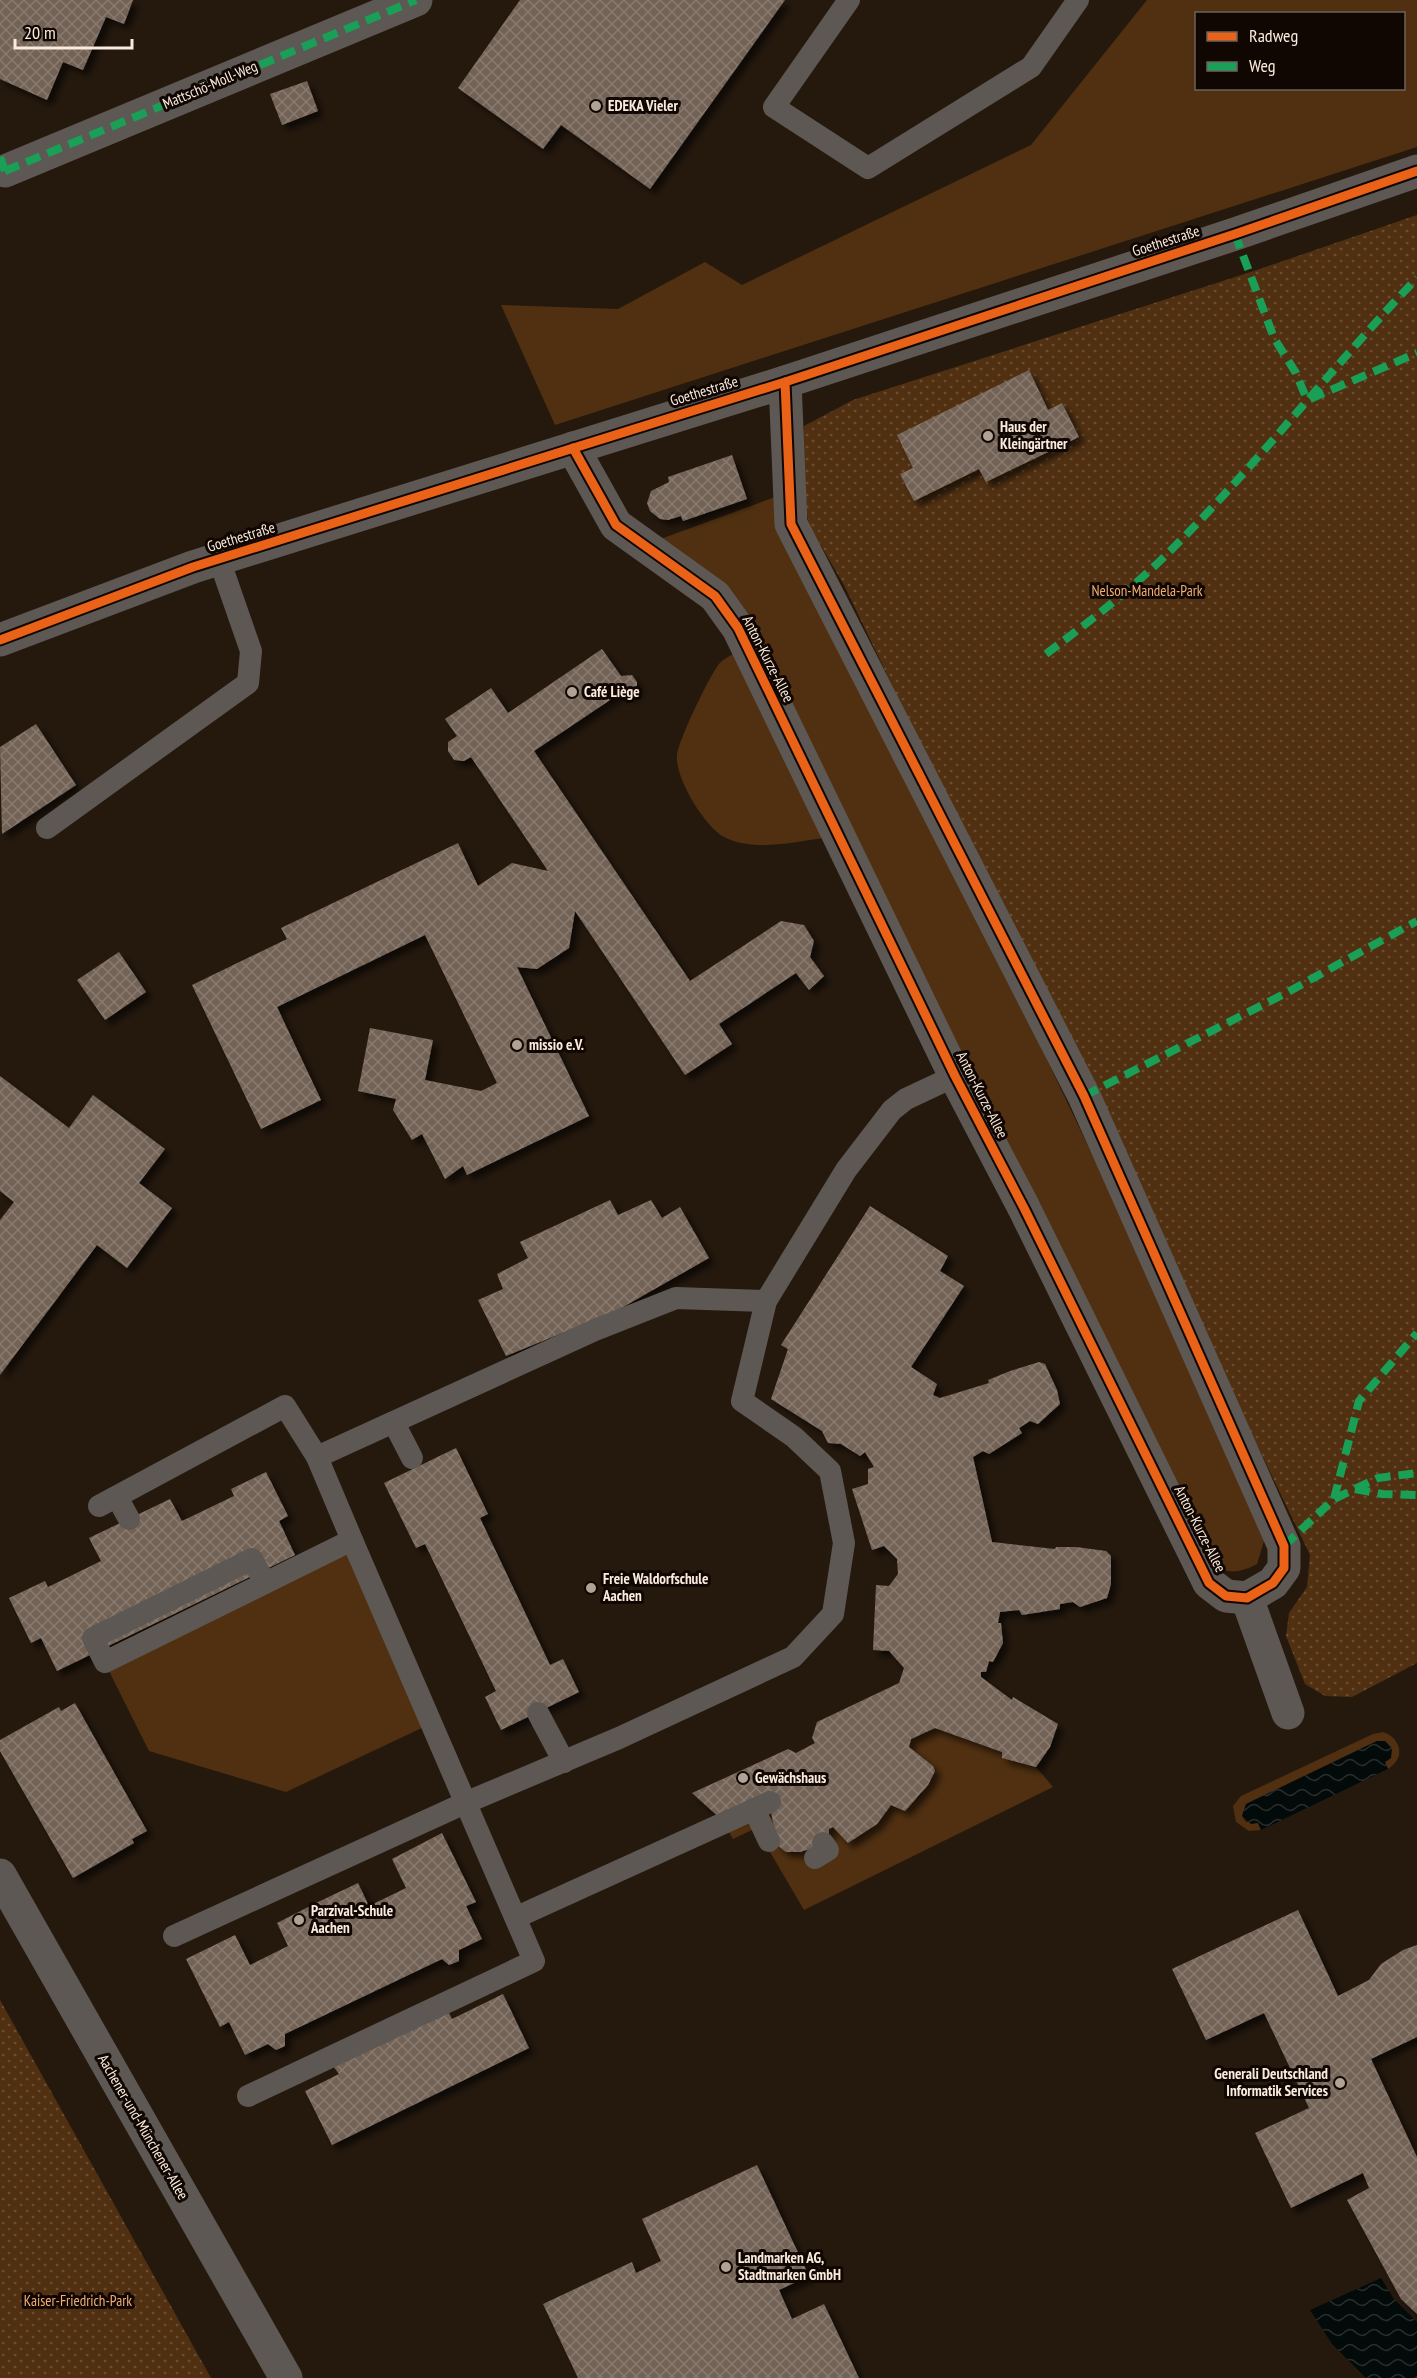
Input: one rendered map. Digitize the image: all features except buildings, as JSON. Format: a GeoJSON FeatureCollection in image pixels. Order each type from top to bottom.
{"type":"FeatureCollection","features":[{"type":"Feature","properties":{"kind":"street","name":"Mattschö-Moll-Weg"},"geometry":{"type":"LineString","coordinates":[[2,167],[416,0]]}},
{"type":"Feature","properties":{"kind":"street","name":"Goethestraße"},"geometry":{"type":"LineString","coordinates":[[0,640],[219,560],[785,382],[1235,234],[1417,171]]}},
{"type":"Feature","properties":{"kind":"street"},"geometry":{"type":"LineString","coordinates":[[785,382],[791,524],[1084,1096],[1284,1546],[1284,1568],[1273,1583],[1247,1598],[1288,1713]]}},
{"type":"Feature","properties":{"kind":"street","name":"Anton-Kurze-Allee"},"geometry":{"type":"LineString","coordinates":[[573,448],[616,525],[715,596],[738,628],[955,1076],[1024,1208],[1209,1583],[1226,1596],[1247,1598]]}},
{"type":"Feature","properties":{"kind":"street","name":"Aachener-und-Münchener-Allee"},"geometry":{"type":"LineString","coordinates":[[0,1875],[286,2378]]}},
{"type":"Feature","properties":{"kind":"lane"},"geometry":{"type":"LineString","coordinates":[[849,0],[774,106],[868,168],[1031,67],[1078,0]]}},
{"type":"Feature","properties":{"kind":"lane"},"geometry":{"type":"LineString","coordinates":[[47,828],[248,683],[251,651],[219,560]]}},
{"type":"Feature","properties":{"kind":"lane"},"geometry":{"type":"LineString","coordinates":[[174,1936],[793,1657],[833,1614],[844,1543],[830,1471],[794,1437],[742,1401],[766,1302],[846,1170],[878,1125],[906,1099],[955,1076]]}},
{"type":"Feature","properties":{"kind":"lane"},"geometry":{"type":"LineString","coordinates":[[317,1457],[595,1330],[676,1298],[766,1302]]}},
{"type":"Feature","properties":{"kind":"lane"},"geometry":{"type":"LineString","coordinates":[[129,1519],[108,1502],[285,1406],[317,1457],[534,1961],[248,2096]]}},
{"type":"Feature","properties":{"kind":"lane"},"geometry":{"type":"LineString","coordinates":[[394,1423],[412,1458]]}},
{"type":"Feature","properties":{"kind":"lane"},"geometry":{"type":"LineString","coordinates":[[265,1583],[252,1559],[93,1638],[105,1662],[265,1583],[352,1540]]}},
{"type":"Feature","properties":{"kind":"lane"},"geometry":{"type":"LineString","coordinates":[[538,1713],[564,1762]]}},
{"type":"Feature","properties":{"kind":"lane"},"geometry":{"type":"LineString","coordinates":[[517,1917],[762,1806],[769,1841]]}},
{"type":"Feature","properties":{"kind":"green space"},"geometry":{"type":"Polygon","coordinates":[[[1147,0],[1417,0],[1417,147],[555,425],[501,305],[618,309],[705,262],[742,285],[1031,145],[1147,0]]]}},
{"type":"Feature","properties":{"kind":"green space","name":"Nelson-Mandela-Park"},"geometry":{"type":"Polygon","coordinates":[[[1417,215],[1417,1663],[1352,1697],[1325,1696],[1305,1684],[1286,1636],[1289,1613],[1307,1587],[1310,1555],[844,585],[809,525],[800,470],[804,426],[853,400],[1257,270],[1417,215]]]}},
{"type":"Feature","properties":{"kind":"green space"},"geometry":{"type":"Polygon","coordinates":[[[778,496],[1171,1320],[1264,1541],[1257,1564],[1251,1567],[1240,1571],[1229,1571],[1212,1566],[760,664],[647,544],[778,496]]]}},
{"type":"Feature","properties":{"kind":"green space"},"geometry":{"type":"Polygon","coordinates":[[[733,654],[824,838],[773,845],[735,842],[716,832],[700,813],[686,789],[678,765],[679,748],[714,671],[722,661],[733,654]]]}},
{"type":"Feature","properties":{"kind":"green space"},"geometry":{"type":"Polygon","coordinates":[[[351,1546],[426,1726],[286,1792],[149,1751],[107,1667],[351,1546]]]}},
{"type":"Feature","properties":{"kind":"green space"},"geometry":{"type":"Polygon","coordinates":[[[935,1728],[1002,1752],[1003,1758],[1036,1767],[1053,1787],[804,1910],[756,1828],[733,1839],[722,1820],[771,1811],[777,1845],[789,1852],[803,1851],[817,1845],[829,1837],[829,1829],[833,1827],[849,1843],[878,1823],[891,1805],[905,1810],[915,1798],[918,1799],[935,1771],[933,1766],[909,1747],[911,1739],[935,1728]]]}},
{"type":"Feature","properties":{"kind":"green space"},"geometry":{"type":"Polygon","coordinates":[[[1383,1732],[1394,1739],[1399,1749],[1397,1759],[1388,1769],[1385,1762],[1391,1758],[1391,1747],[1385,1741],[1377,1741],[1246,1804],[1242,1816],[1246,1822],[1258,1823],[1261,1830],[1249,1831],[1236,1822],[1233,1806],[1241,1796],[1373,1734],[1383,1732]]]}},
{"type":"Feature","properties":{"kind":"green space","name":"Kaiser-Friedrich-Park"},"geometry":{"type":"Polygon","coordinates":[[[0,2000],[211,2378],[0,2378],[0,2000]]]}},
{"type":"Feature","properties":{"kind":"water"},"geometry":{"type":"Polygon","coordinates":[[[1377,1741],[1385,1741],[1392,1749],[1391,1758],[1385,1762],[1388,1769],[1261,1830],[1258,1823],[1251,1824],[1242,1816],[1246,1804],[1377,1741]]]}},
{"type":"Feature","properties":{"kind":"water"},"geometry":{"type":"Polygon","coordinates":[[[1381,2278],[1394,2299],[1417,2322],[1417,2378],[1366,2378],[1332,2344],[1310,2310],[1381,2278]]]}},
{"type":"Feature","properties":{"kind":"marked path"},"geometry":{"type":"LineString","coordinates":[[5,171],[416,0]]}},
{"type":"Feature","properties":{"kind":"marked path"},"geometry":{"type":"LineString","coordinates":[[0,157],[5,171],[0,173]]}},
{"type":"Feature","properties":{"kind":"marked path"},"geometry":{"type":"LineString","coordinates":[[1235,234],[1274,338],[1296,373],[1307,400]]}},
{"type":"Feature","properties":{"kind":"marked path"},"geometry":{"type":"LineString","coordinates":[[1046,654],[1135,584],[1163,558],[1260,455],[1417,278]]}},
{"type":"Feature","properties":{"kind":"marked path"},"geometry":{"type":"LineString","coordinates":[[1310,399],[1417,353]]}},
{"type":"Feature","properties":{"kind":"marked path"},"geometry":{"type":"LineString","coordinates":[[1084,1096],[1286,993],[1417,921]]}},
{"type":"Feature","properties":{"kind":"marked path"},"geometry":{"type":"LineString","coordinates":[[1334,1499],[1359,1401],[1417,1333]]}},
{"type":"Feature","properties":{"kind":"marked path"},"geometry":{"type":"LineString","coordinates":[[1284,1546],[1334,1499],[1378,1478],[1417,1473]]}},
{"type":"Feature","properties":{"kind":"marked path"},"geometry":{"type":"LineString","coordinates":[[1355,1489],[1382,1494],[1417,1495]]}},
{"type":"Feature","properties":{"kind":"cycle path"},"geometry":{"type":"LineString","coordinates":[[0,640],[193,567],[785,382],[1235,234],[1417,171]]}},
{"type":"Feature","properties":{"kind":"cycle path"},"geometry":{"type":"LineString","coordinates":[[573,448],[616,525],[715,596],[738,628],[955,1076],[1024,1208],[1209,1583],[1226,1596],[1247,1598],[1273,1583],[1284,1568],[1284,1546],[1084,1096],[791,524],[785,382]]}},
{"type":"Feature","properties":{"kind":"place","name":"EDEKA Vieler"},"geometry":{"type":"Point","coordinates":[596,106]}},
{"type":"Feature","properties":{"kind":"place","name":"Haus der Kleingärtner"},"geometry":{"type":"Point","coordinates":[988,436]}},
{"type":"Feature","properties":{"kind":"place","name":"Café Liège"},"geometry":{"type":"Point","coordinates":[572,692]}},
{"type":"Feature","properties":{"kind":"place","name":"missio e.V."},"geometry":{"type":"Point","coordinates":[517,1045]}},
{"type":"Feature","properties":{"kind":"place","name":"Freie Waldorfschule Aachen"},"geometry":{"type":"Point","coordinates":[591,1588]}},
{"type":"Feature","properties":{"kind":"place","name":"Gewächshaus"},"geometry":{"type":"Point","coordinates":[743,1778]}},
{"type":"Feature","properties":{"kind":"place","name":"Parzival-Schule Aachen"},"geometry":{"type":"Point","coordinates":[299,1920]}},
{"type":"Feature","properties":{"kind":"place","name":"Generali Deutschland Informatik Services"},"geometry":{"type":"Point","coordinates":[1340,2083]}},
{"type":"Feature","properties":{"kind":"place","name":"Landmarken AG, Stadtmarken GmbH"},"geometry":{"type":"Point","coordinates":[726,2267]}}]}
